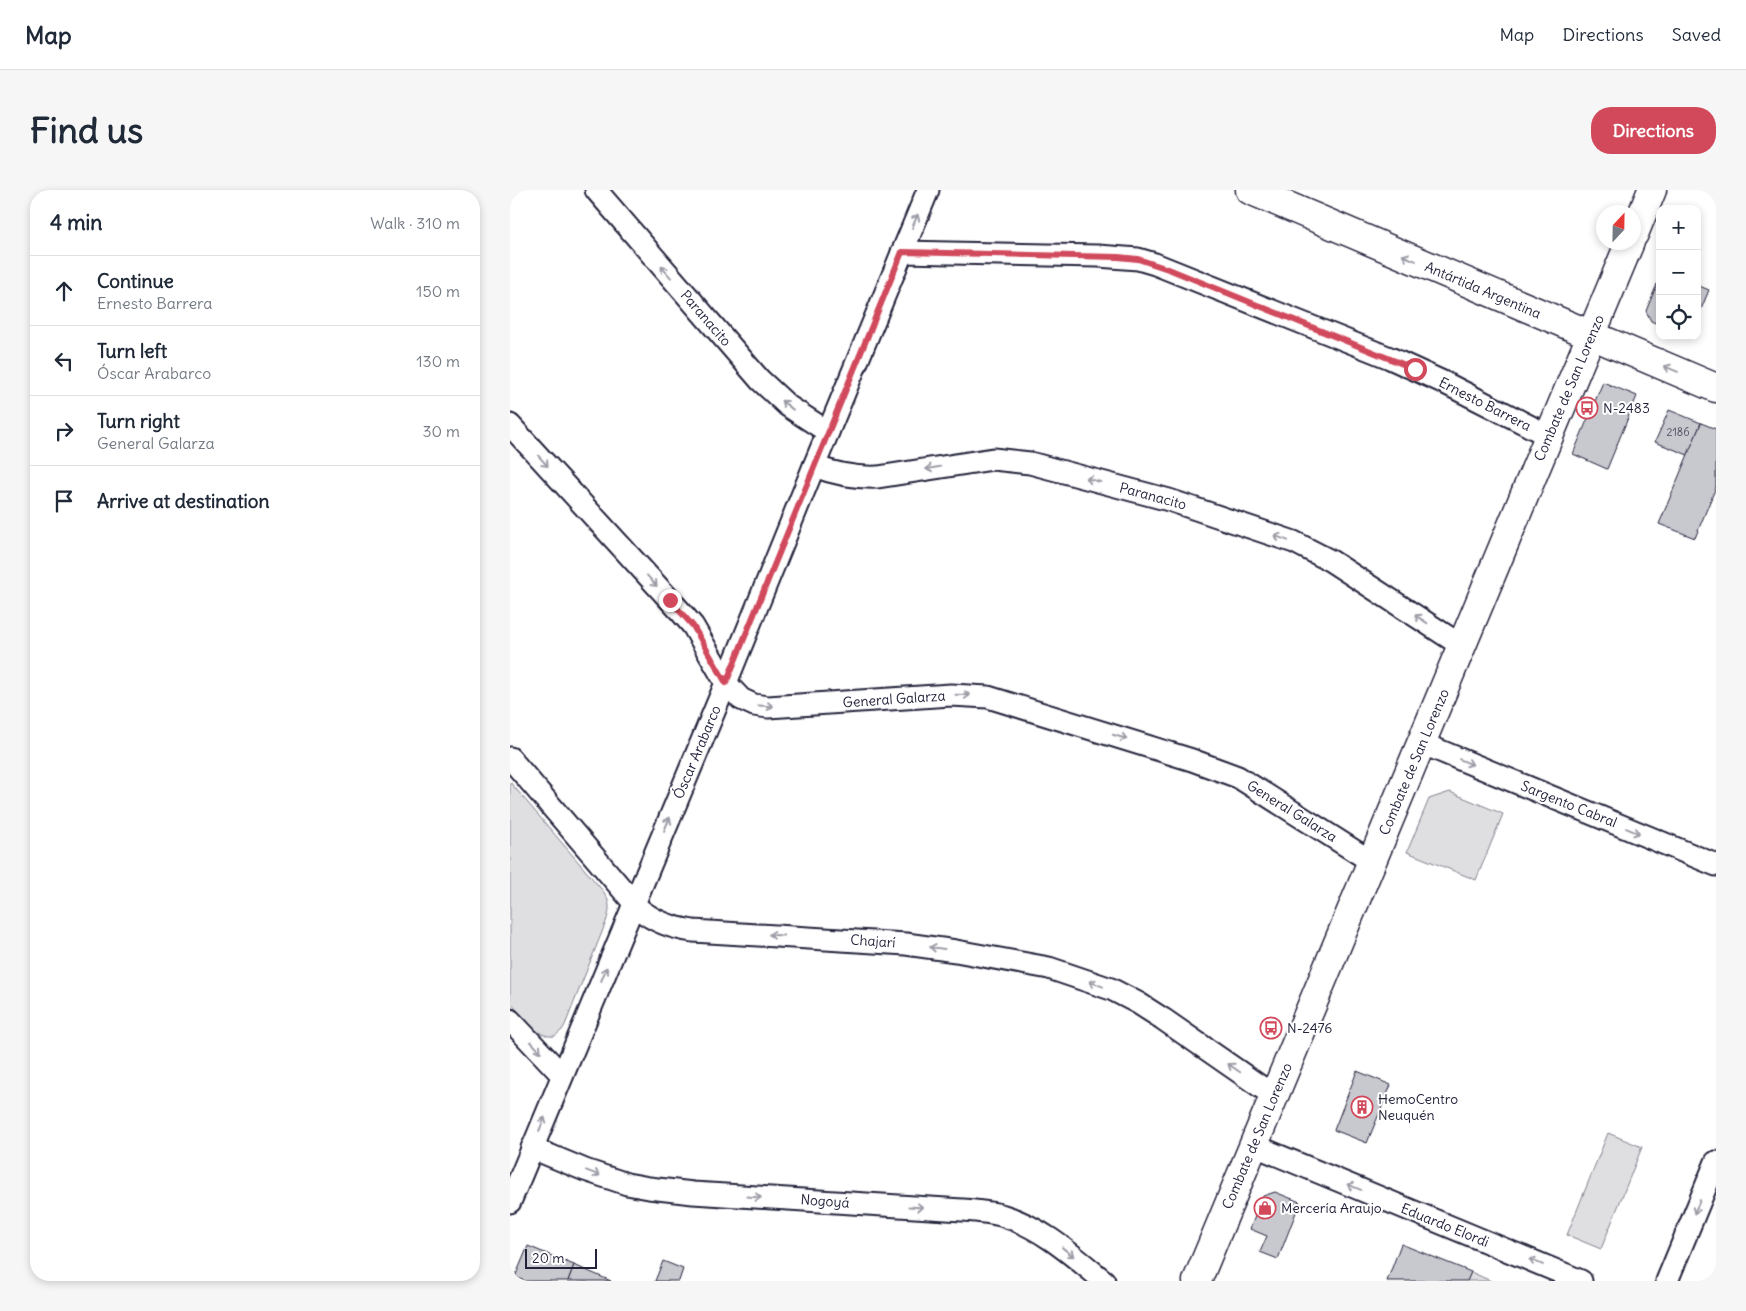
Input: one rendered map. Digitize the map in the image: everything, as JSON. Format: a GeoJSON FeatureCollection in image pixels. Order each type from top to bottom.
{"type":"FeatureCollection","features":[{"type":"Feature","properties":{"kind":"main road","name":"Antártida Argentina"},"geometry":{"type":"LineString","coordinates":[[1250,190],[1716,388]]}},
{"type":"Feature","properties":{"kind":"main road"},"geometry":{"type":"LineString","coordinates":[[1641,217],[1652,190]]}},
{"type":"Feature","properties":{"kind":"main road","name":"Combate de San Lorenzo"},"geometry":{"type":"LineString","coordinates":[[1197,1281],[1627,250]]}},
{"type":"Feature","properties":{"kind":"street","name":"Paranacito"},"geometry":{"type":"LineString","coordinates":[[596,190],[760,380],[788,406],[828,432]]}},
{"type":"Feature","properties":{"kind":"street","name":"Óscar Arabarco"},"geometry":{"type":"LineString","coordinates":[[510,1202],[726,683],[928,190]]}},
{"type":"Feature","properties":{"kind":"street","name":"Ernesto Barrera"},"geometry":{"type":"LineString","coordinates":[[902,252],[1098,256],[1138,259],[1155,264],[1407,366],[1445,383],[1549,436]]}},
{"type":"Feature","properties":{"kind":"street","name":"General Galarza"},"geometry":{"type":"LineString","coordinates":[[510,425],[681,612],[698,634],[726,683],[741,699],[754,705],[768,707],[951,695],[970,695],[997,700],[1192,760],[1238,777],[1372,862]]}},
{"type":"Feature","properties":{"kind":"street","name":"Paranacito"},"geometry":{"type":"LineString","coordinates":[[814,466],[840,475],[864,478],[975,462],[1012,460],[1169,500],[1274,535],[1313,551],[1462,646]]}},
{"type":"Feature","properties":{"kind":"street","name":"Sargento Cabral"},"geometry":{"type":"LineString","coordinates":[[1421,743],[1716,865]]}},
{"type":"Feature","properties":{"kind":"street","name":"Chajarí"},"geometry":{"type":"LineString","coordinates":[[510,758],[634,902],[647,916],[658,922],[681,929],[906,944],[1049,968],[1111,989],[1138,1003],[1274,1096]]}},
{"type":"Feature","properties":{"kind":"street"},"geometry":{"type":"LineString","coordinates":[[510,1020],[562,1076]]}},
{"type":"Feature","properties":{"kind":"street","name":"Eduardo Elordi"},"geometry":{"type":"LineString","coordinates":[[1253,1145],[1581,1281]]}},
{"type":"Feature","properties":{"kind":"street","name":"Nogoyá"},"geometry":{"type":"LineString","coordinates":[[532,1148],[605,1178],[649,1188],[693,1193],[962,1210],[1003,1216],[1040,1232],[1057,1243],[1104,1281]]}},
{"type":"Feature","properties":{"kind":"street"},"geometry":{"type":"LineString","coordinates":[[1667,1281],[1716,1162]]}},
{"type":"Feature","properties":{"kind":"shaded area"},"geometry":{"type":"Polygon","coordinates":[[[510,782],[603,891],[609,902],[606,922],[565,1025],[555,1036],[548,1036],[535,1030],[510,1002],[510,782]]]}},
{"type":"Feature","properties":{"kind":"shaded area"},"geometry":{"type":"Polygon","coordinates":[[[1450,792],[1503,814],[1476,880],[1407,852],[1429,799],[1450,792]]]}},
{"type":"Feature","properties":{"kind":"shaded area"},"geometry":{"type":"Polygon","coordinates":[[[1608,1133],[1642,1147],[1601,1249],[1567,1235],[1608,1133]]]}},
{"type":"Feature","properties":{"kind":"shaded area"},"geometry":{"type":"Polygon","coordinates":[[[1471,1272],[1491,1281],[1467,1281],[1471,1272]]]}},
{"type":"Feature","properties":{"kind":"building"},"geometry":{"type":"Polygon","coordinates":[[[1656,287],[1656,323],[1651,321],[1646,311],[1656,287]]]}},
{"type":"Feature","properties":{"kind":"building"},"geometry":{"type":"Polygon","coordinates":[[[1701,287],[1709,290],[1701,309],[1701,287]]]}},
{"type":"Feature","properties":{"kind":"building"},"geometry":{"type":"Polygon","coordinates":[[[1603,382],[1637,396],[1607,469],[1573,454],[1603,382]]]}},
{"type":"Feature","properties":{"kind":"building"},"geometry":{"type":"Polygon","coordinates":[[[1669,410],[1701,423],[1688,455],[1655,442],[1669,410]]]}},
{"type":"Feature","properties":{"kind":"building"},"geometry":{"type":"Polygon","coordinates":[[[1701,423],[1716,429],[1716,487],[1695,538],[1659,524],[1701,423]]]}},
{"type":"Feature","properties":{"kind":"building","name":"HemoCentro Neuquén"},"geometry":{"type":"Polygon","coordinates":[[[1357,1071],[1391,1085],[1367,1143],[1334,1130],[1357,1071]]]}},
{"type":"Feature","properties":{"kind":"building"},"geometry":{"type":"Polygon","coordinates":[[[1275,1192],[1300,1202],[1278,1259],[1260,1252],[1267,1236],[1250,1229],[1263,1196],[1275,1192]]]}},
{"type":"Feature","properties":{"kind":"building"},"geometry":{"type":"Polygon","coordinates":[[[1401,1244],[1471,1272],[1467,1281],[1387,1281],[1401,1244]]]}},
{"type":"Feature","properties":{"kind":"building"},"geometry":{"type":"Polygon","coordinates":[[[528,1246],[574,1265],[568,1281],[525,1281],[515,1277],[528,1246]]]}},
{"type":"Feature","properties":{"kind":"building"},"geometry":{"type":"Polygon","coordinates":[[[663,1261],[683,1269],[679,1281],[655,1281],[663,1261]]]}},
{"type":"Feature","properties":{"kind":"building"},"geometry":{"type":"Polygon","coordinates":[[[574,1265],[611,1281],[568,1281],[574,1265]]]}},
{"type":"Feature","properties":{"kind":"place","name":"N-2483"},"geometry":{"type":"Point","coordinates":[1587,408]}},
{"type":"Feature","properties":{"kind":"place","name":"N-2476"},"geometry":{"type":"Point","coordinates":[1271,1028]}},
{"type":"Feature","properties":{"kind":"place","name":"HemoCentro Neuquén"},"geometry":{"type":"Point","coordinates":[1362,1107]}},
{"type":"Feature","properties":{"kind":"place","name":"Mercería Araujo"},"geometry":{"type":"Point","coordinates":[1265,1208]}},
{"type":"Feature","properties":{"kind":"route"},"geometry":{"type":"LineString","coordinates":[[670,600],[693,626],[726,683],[902,252],[1098,256],[1138,259],[1171,270],[1415,369]]}}]}
